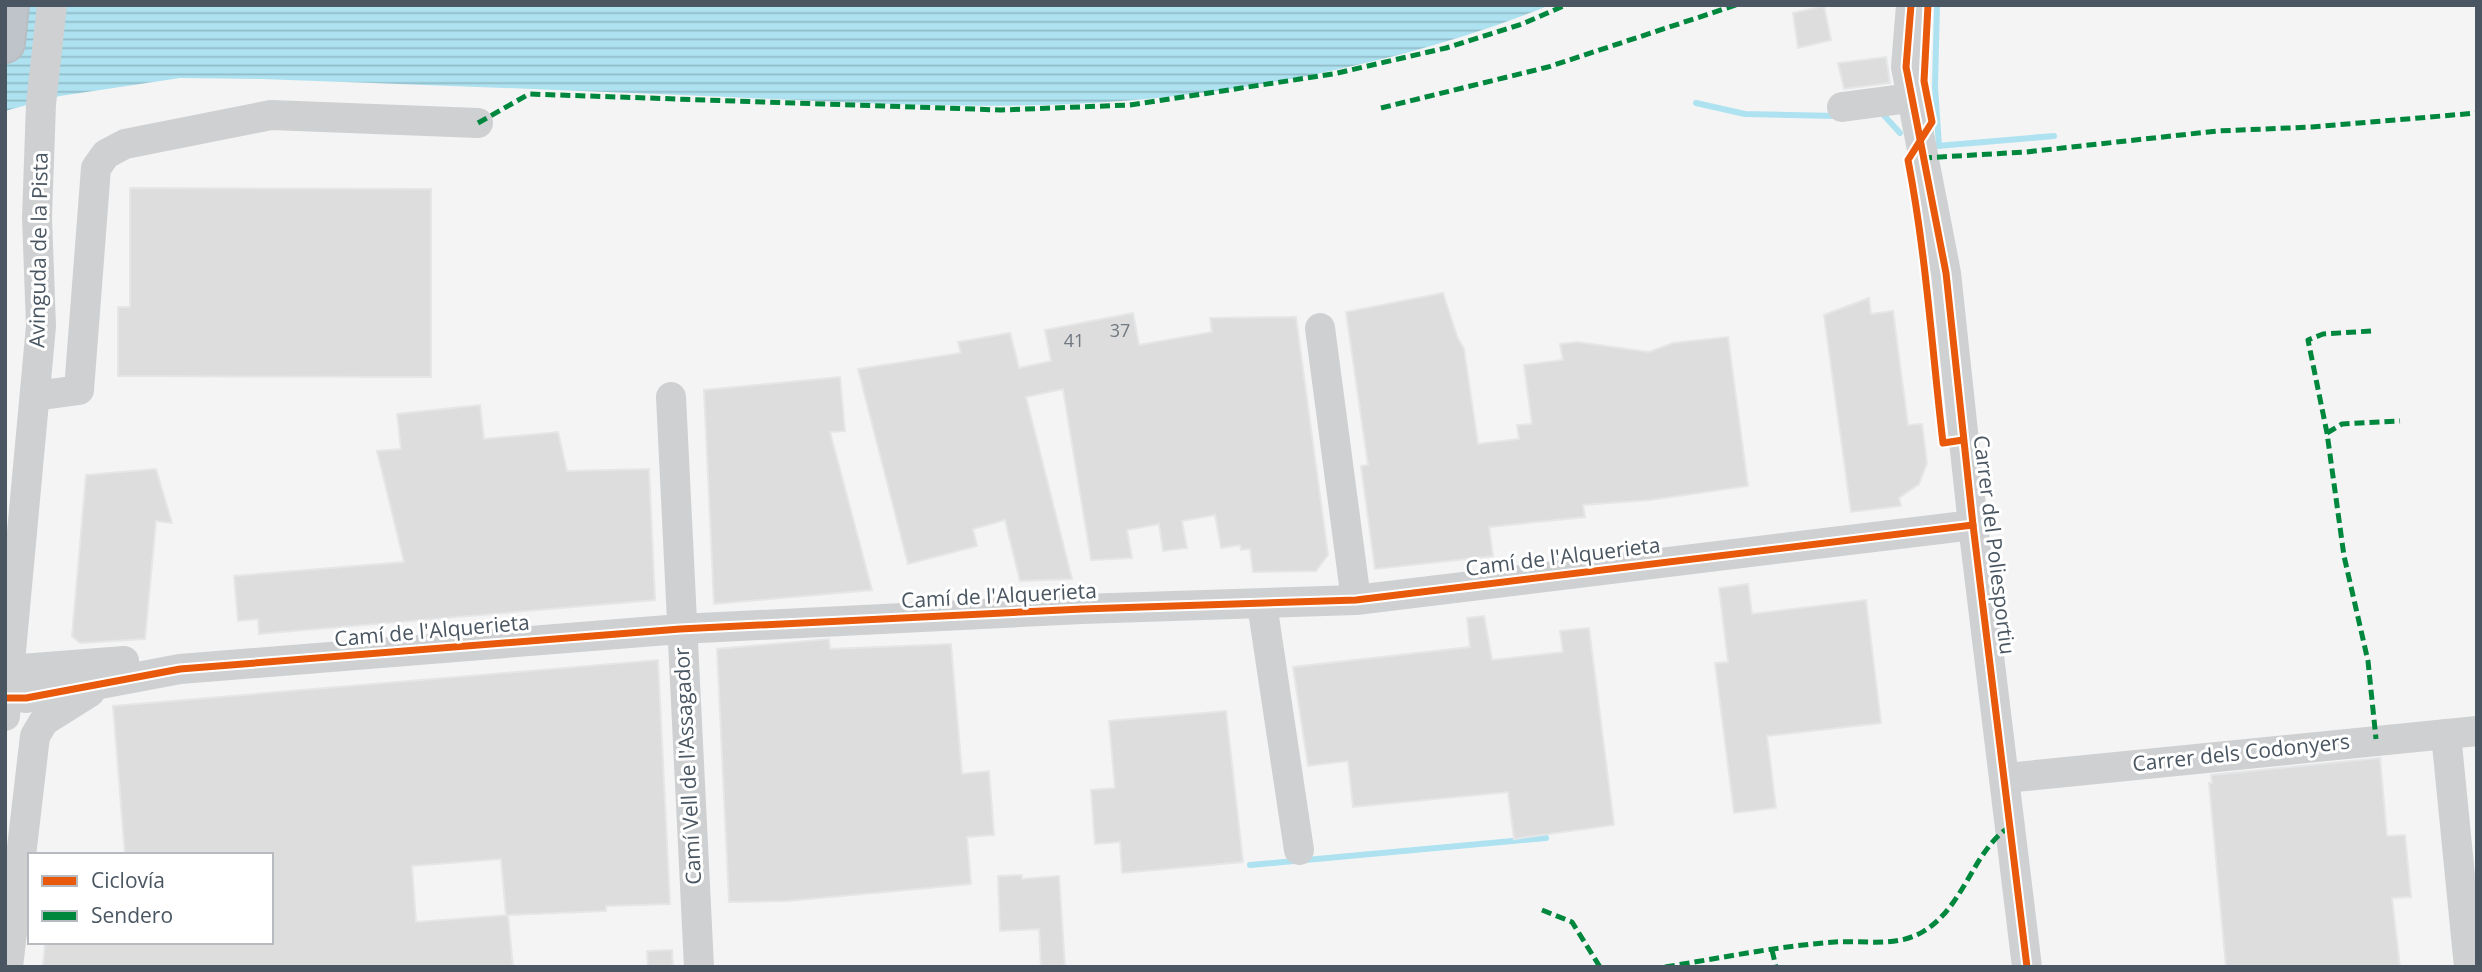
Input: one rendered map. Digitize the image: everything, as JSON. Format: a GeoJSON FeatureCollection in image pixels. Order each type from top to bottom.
{"type":"FeatureCollection","features":[{"type":"Feature","properties":{"kind":"highway"},"geometry":{"type":"LineString","coordinates":[[5,43],[9,5]]}},
{"type":"Feature","properties":{"kind":"street","name":"Avinguda de la Pista"},"geometry":{"type":"LineString","coordinates":[[16,707],[9,670],[41,326],[37,217],[41,104],[52,5]]}},
{"type":"Feature","properties":{"kind":"street","name":"Carrer del Poliesportiu"},"geometry":{"type":"LineString","coordinates":[[1911,5],[1906,67],[1946,273],[1973,525],[2027,967]]}},
{"type":"Feature","properties":{"kind":"street"},"geometry":{"type":"LineString","coordinates":[[1842,107],[1910,98]]}},
{"type":"Feature","properties":{"kind":"street"},"geometry":{"type":"LineString","coordinates":[[34,396],[79,390],[96,168],[106,154],[125,144],[271,115],[478,123]]}},
{"type":"Feature","properties":{"kind":"street"},"geometry":{"type":"LineString","coordinates":[[1320,328],[1356,600]]}},
{"type":"Feature","properties":{"kind":"street","name":"Camí Vell de l'Assagador"},"geometry":{"type":"LineString","coordinates":[[671,397],[680,629],[699,967]]}},
{"type":"Feature","properties":{"kind":"street","name":"Camí de l'Alquerieta"},"geometry":{"type":"LineString","coordinates":[[16,707],[108,681],[180,669],[680,629],[1356,600],[1973,525]]}},
{"type":"Feature","properties":{"kind":"street"},"geometry":{"type":"LineString","coordinates":[[1262,604],[1299,850]]}},
{"type":"Feature","properties":{"kind":"street","name":"Camí de l'Alquerieta"},"geometry":{"type":"LineString","coordinates":[[9,670],[137,660],[180,669]]}},
{"type":"Feature","properties":{"kind":"street"},"geometry":{"type":"LineString","coordinates":[[8,967],[11,864],[35,736],[44,721],[108,681]]}},
{"type":"Feature","properties":{"kind":"street","name":"Carrer dels Codonyers"},"geometry":{"type":"LineString","coordinates":[[2006,778],[2477,731]]}},
{"type":"Feature","properties":{"kind":"street"},"geometry":{"type":"LineString","coordinates":[[2446,734],[2471,923],[2469,967]]}},
{"type":"Feature","properties":{"kind":"water"},"geometry":{"type":"Polygon","coordinates":[[[5,5],[1550,5],[1491,27],[1366,63],[1237,88],[1108,102],[1003,106],[918,105],[180,78],[60,96],[5,111],[5,5]]]}},
{"type":"Feature","properties":{"kind":"building"},"geometry":{"type":"Polygon","coordinates":[[[1824,6],[1831,40],[1798,48],[1793,13],[1824,6]]]}},
{"type":"Feature","properties":{"kind":"building"},"geometry":{"type":"Polygon","coordinates":[[[1886,57],[1890,83],[1844,89],[1838,63],[1886,57]]]}},
{"type":"Feature","properties":{"kind":"building"},"geometry":{"type":"Polygon","coordinates":[[[130,188],[431,189],[431,377],[118,376],[118,307],[130,307],[130,188]]]}},
{"type":"Feature","properties":{"kind":"building"},"geometry":{"type":"Polygon","coordinates":[[[1443,293],[1464,349],[1478,444],[1519,439],[1517,425],[1532,424],[1524,365],[1563,360],[1560,344],[1577,342],[1649,352],[1673,343],[1728,337],[1748,486],[1650,500],[1583,505],[1585,517],[1489,527],[1493,556],[1375,569],[1361,466],[1368,465],[1346,312],[1443,293]]]}},
{"type":"Feature","properties":{"kind":"building"},"geometry":{"type":"Polygon","coordinates":[[[1869,298],[1871,314],[1893,311],[1908,425],[1922,424],[1927,463],[1919,484],[1899,498],[1901,506],[1851,512],[1824,315],[1869,298]]]}},
{"type":"Feature","properties":{"kind":"building"},"geometry":{"type":"Polygon","coordinates":[[[1133,313],[1139,345],[1212,332],[1210,318],[1296,317],[1328,555],[1316,571],[1253,572],[1250,549],[1241,550],[1240,545],[1221,548],[1215,515],[1182,521],[1187,548],[1163,551],[1159,524],[1127,530],[1132,558],[1091,560],[1063,389],[1026,397],[1072,579],[1020,581],[1005,520],[973,529],[977,546],[908,564],[858,369],[961,353],[958,342],[1010,333],[1019,368],[1051,361],[1045,330],[1133,313]]]}},
{"type":"Feature","properties":{"kind":"building"},"geometry":{"type":"Polygon","coordinates":[[[840,377],[845,431],[830,432],[872,590],[714,604],[704,390],[840,377]]]}},
{"type":"Feature","properties":{"kind":"building"},"geometry":{"type":"Polygon","coordinates":[[[480,405],[484,439],[558,432],[567,471],[649,469],[655,600],[259,634],[258,619],[238,621],[234,576],[404,562],[377,451],[401,449],[397,414],[480,405]]]}},
{"type":"Feature","properties":{"kind":"building"},"geometry":{"type":"Polygon","coordinates":[[[156,469],[172,523],[156,521],[145,639],[80,643],[72,636],[86,475],[156,469]]]}},
{"type":"Feature","properties":{"kind":"building"},"geometry":{"type":"Polygon","coordinates":[[[1748,584],[1752,614],[1866,600],[1881,723],[1767,736],[1776,808],[1734,813],[1715,663],[1728,662],[1719,588],[1748,584]]]}},
{"type":"Feature","properties":{"kind":"building"},"geometry":{"type":"Polygon","coordinates":[[[1484,616],[1492,660],[1563,652],[1560,631],[1589,628],[1614,825],[1514,839],[1508,792],[1353,807],[1348,761],[1308,766],[1293,667],[1470,647],[1467,618],[1484,616]]]}},
{"type":"Feature","properties":{"kind":"building"},"geometry":{"type":"Polygon","coordinates":[[[829,639],[830,649],[951,644],[962,774],[989,771],[994,835],[967,837],[971,884],[787,901],[729,902],[717,649],[829,639]]]}},
{"type":"Feature","properties":{"kind":"building"},"geometry":{"type":"Polygon","coordinates":[[[658,660],[670,904],[606,906],[606,911],[506,915],[501,859],[412,866],[416,922],[508,915],[513,967],[43,967],[45,944],[273,944],[273,853],[125,853],[113,706],[658,660]]]}},
{"type":"Feature","properties":{"kind":"building"},"geometry":{"type":"Polygon","coordinates":[[[1226,711],[1243,862],[1122,873],[1120,842],[1095,844],[1091,790],[1115,788],[1109,721],[1226,711]]]}},
{"type":"Feature","properties":{"kind":"building"},"geometry":{"type":"Polygon","coordinates":[[[2380,758],[2387,836],[2405,835],[2411,897],[2392,898],[2400,967],[2226,967],[2209,783],[2212,783],[2211,775],[2380,758]]]}},
{"type":"Feature","properties":{"kind":"building"},"geometry":{"type":"Polygon","coordinates":[[[1022,875],[1022,879],[1059,876],[1065,967],[1041,967],[1039,929],[1000,931],[998,876],[1022,875]]]}},
{"type":"Feature","properties":{"kind":"building"},"geometry":{"type":"Polygon","coordinates":[[[672,950],[673,967],[648,967],[647,951],[672,950]]]}},
{"type":"Feature","properties":{"kind":"waterway"},"geometry":{"type":"LineString","coordinates":[[1937,5],[1935,87],[1939,146]]}},
{"type":"Feature","properties":{"kind":"waterway"},"geometry":{"type":"LineString","coordinates":[[1696,103],[1745,114],[1838,116]]}},
{"type":"Feature","properties":{"kind":"waterway"},"geometry":{"type":"LineString","coordinates":[[1880,111],[1900,133]]}},
{"type":"Feature","properties":{"kind":"waterway"},"geometry":{"type":"LineString","coordinates":[[1937,146],[2054,136]]}},
{"type":"Feature","properties":{"kind":"waterway"},"geometry":{"type":"LineString","coordinates":[[1250,865],[1546,838]]}},
{"type":"Feature","properties":{"kind":"marked path"},"geometry":{"type":"LineString","coordinates":[[478,123],[529,94],[1001,110],[1130,105],[1333,74],[1446,48],[1522,24],[1566,5]]}},
{"type":"Feature","properties":{"kind":"marked path"},"geometry":{"type":"LineString","coordinates":[[1381,108],[1548,67],[1736,5]]}},
{"type":"Feature","properties":{"kind":"marked path"},"geometry":{"type":"LineString","coordinates":[[1922,158],[2026,152],[2217,131],[2312,127],[2477,113]]}},
{"type":"Feature","properties":{"kind":"marked path"},"geometry":{"type":"LineString","coordinates":[[2371,331],[2323,334],[2308,340],[2327,433],[2344,556],[2368,661],[2376,739]]}},
{"type":"Feature","properties":{"kind":"marked path"},"geometry":{"type":"LineString","coordinates":[[2327,433],[2342,424],[2400,421]]}},
{"type":"Feature","properties":{"kind":"marked path"},"geometry":{"type":"LineString","coordinates":[[1665,967],[1792,946],[1880,942],[1914,936],[1938,920],[1950,907],[1987,848],[2011,826]]}},
{"type":"Feature","properties":{"kind":"marked path"},"geometry":{"type":"LineString","coordinates":[[1542,910],[1572,922],[1600,967]]}},
{"type":"Feature","properties":{"kind":"marked path"},"geometry":{"type":"LineString","coordinates":[[1772,950],[1776,967]]}},
{"type":"Feature","properties":{"kind":"cycle path"},"geometry":{"type":"LineString","coordinates":[[1911,5],[1906,67],[1946,273],[1973,525],[2027,967]]}},
{"type":"Feature","properties":{"kind":"cycle path"},"geometry":{"type":"LineString","coordinates":[[1928,5],[1924,81],[1932,122],[1908,160],[1924,266],[1943,443],[1963,440]]}},
{"type":"Feature","properties":{"kind":"cycle path"},"geometry":{"type":"LineString","coordinates":[[5,698],[26,698],[180,669],[680,629],[1082,609],[1356,600],[1973,525]]}}]}
